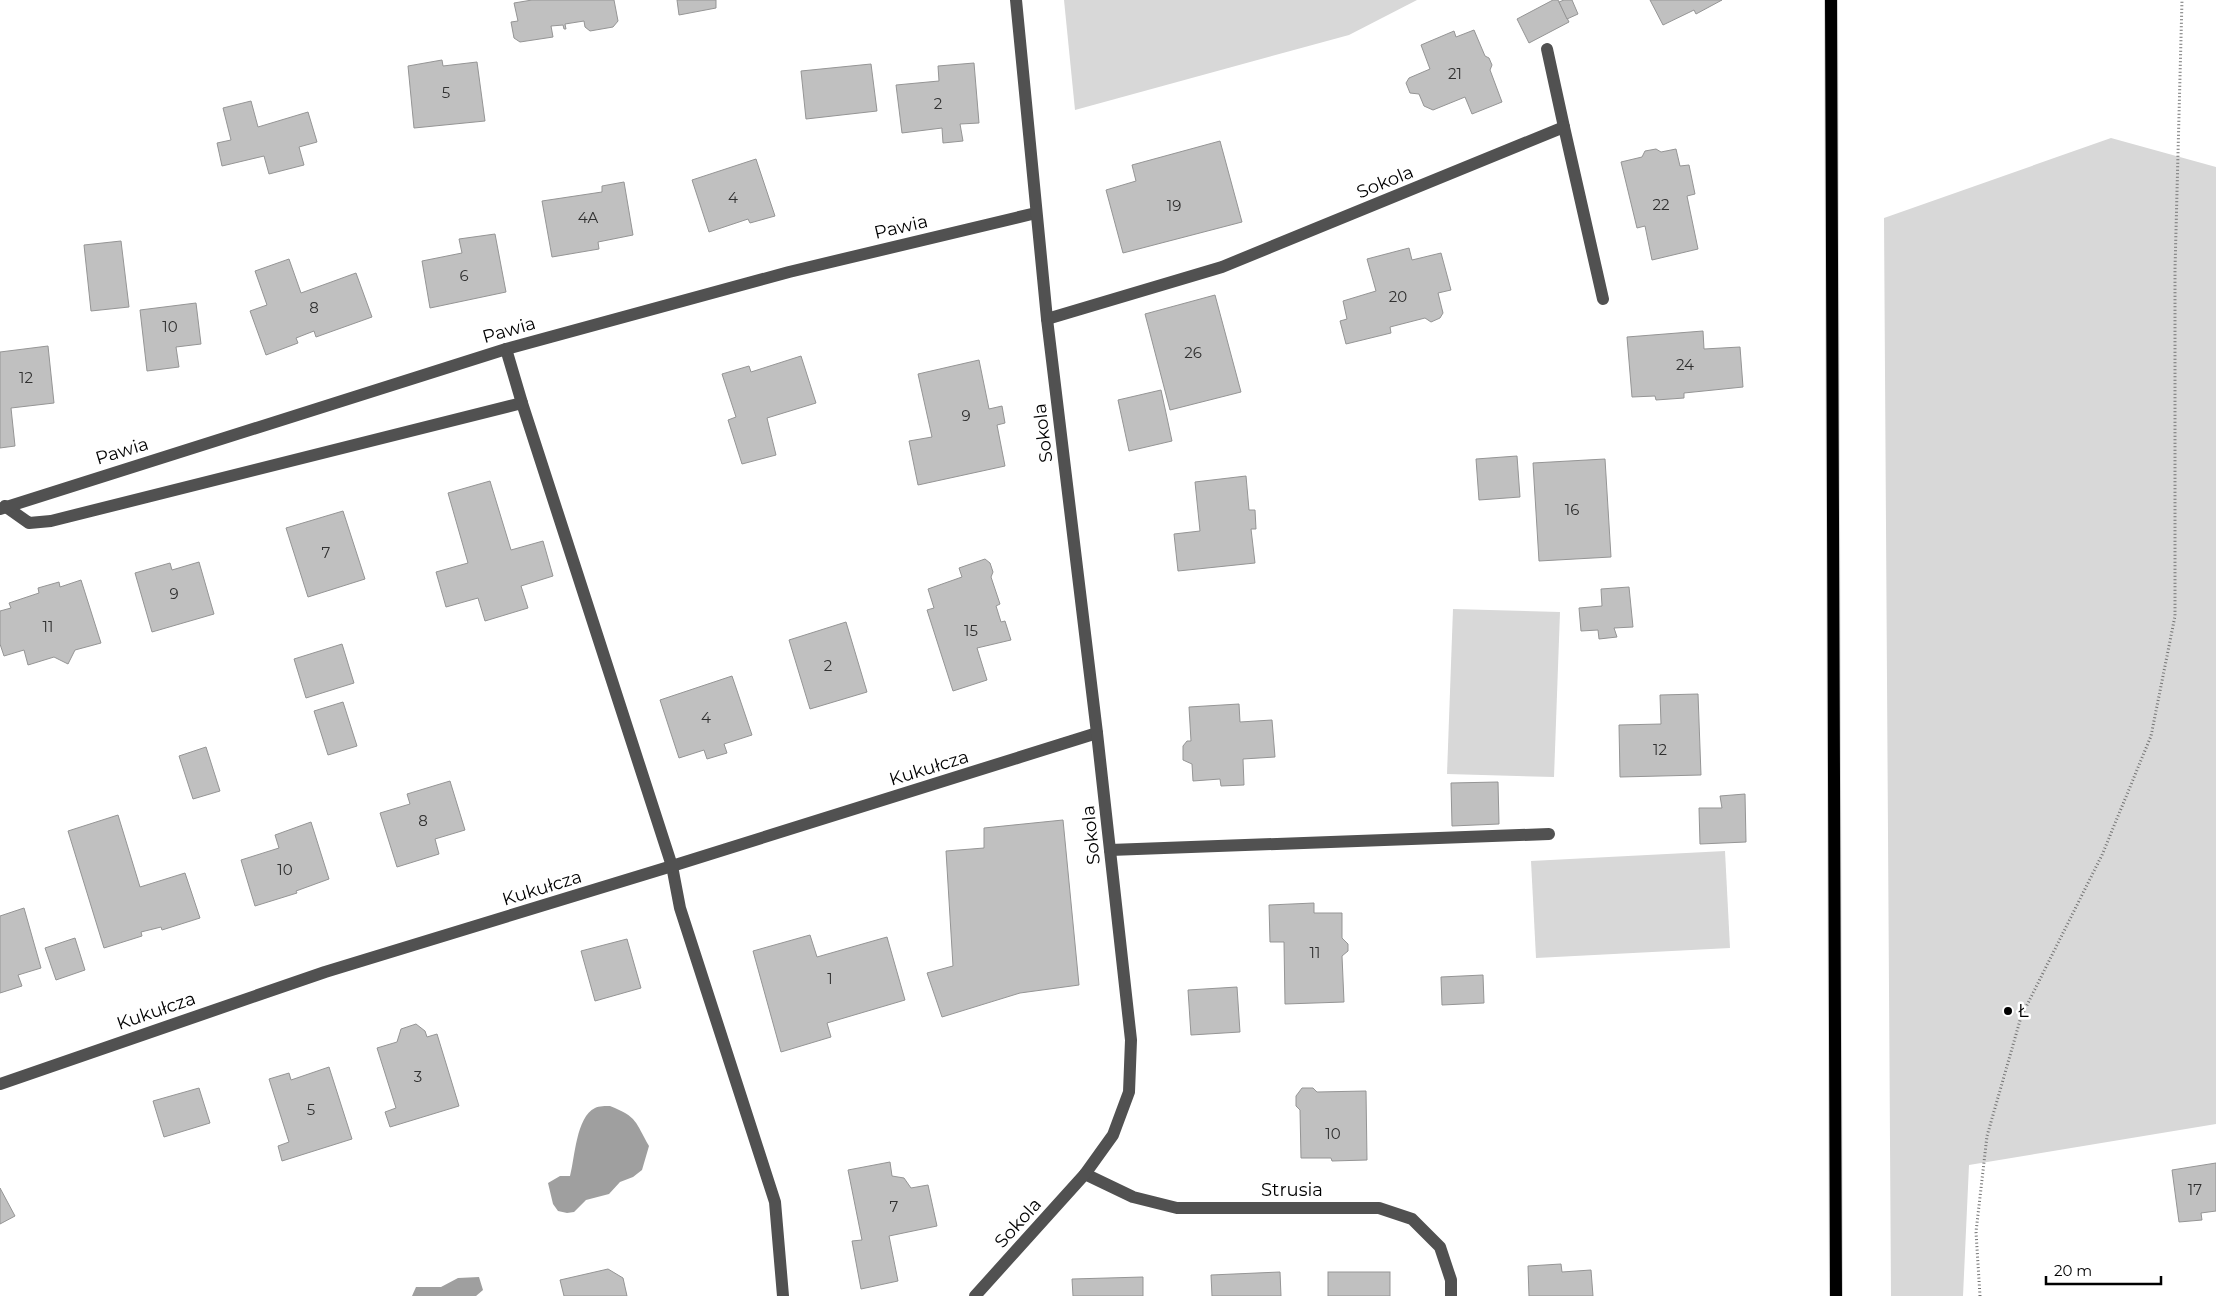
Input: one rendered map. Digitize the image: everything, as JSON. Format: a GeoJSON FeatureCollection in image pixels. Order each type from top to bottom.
{"type":"FeatureCollection","features":[{"type":"Feature","properties":{"kind":"main road"},"geometry":{"type":"LineString","coordinates":[[1830,0],[1836,1296]]}},
{"type":"Feature","properties":{"kind":"street","name":"Sokola"},"geometry":{"type":"LineString","coordinates":[[975,1296],[1085,1174],[1113,1135],[1129,1092],[1131,1040],[1097,733],[1047,319],[1016,0]]}},
{"type":"Feature","properties":{"kind":"street"},"geometry":{"type":"LineString","coordinates":[[1547,49],[1603,299]]}},
{"type":"Feature","properties":{"kind":"street","name":"Sokola"},"geometry":{"type":"LineString","coordinates":[[1047,319],[1222,267],[1564,127]]}},
{"type":"Feature","properties":{"kind":"street","name":"Pawia"},"geometry":{"type":"LineString","coordinates":[[3,508],[506,349],[789,272],[1036,213]]}},
{"type":"Feature","properties":{"kind":"street"},"geometry":{"type":"LineString","coordinates":[[506,349],[672,866],[680,908],[775,1202],[783,1296]]}},
{"type":"Feature","properties":{"kind":"street"},"geometry":{"type":"LineString","coordinates":[[3,508],[30,523],[51,521],[522,403]]}},
{"type":"Feature","properties":{"kind":"street","name":"Kukułcza"},"geometry":{"type":"LineString","coordinates":[[0,1084],[325,972],[1097,733]]}},
{"type":"Feature","properties":{"kind":"street"},"geometry":{"type":"LineString","coordinates":[[1110,850],[1549,834]]}},
{"type":"Feature","properties":{"kind":"street","name":"Strusia"},"geometry":{"type":"LineString","coordinates":[[1085,1174],[1133,1197],[1177,1208],[1379,1208],[1412,1219],[1440,1247],[1451,1280],[1451,1296]]}},
{"type":"Feature","properties":{"kind":"path"},"geometry":{"type":"LineString","coordinates":[[1980,1296],[1976,1232],[1989,1127],[2021,1017],[2102,855],[2151,736],[2175,616],[2175,269],[2182,0]]}},
{"type":"Feature","properties":{"kind":"shaded area"},"geometry":{"type":"Polygon","coordinates":[[[1064,0],[1417,0],[1349,35],[1075,110],[1064,0]]]}},
{"type":"Feature","properties":{"kind":"shaded area"},"geometry":{"type":"Polygon","coordinates":[[[2111,138],[2216,167],[2216,1124],[1969,1165],[1963,1296],[1891,1296],[1884,218],[2111,138]]]}},
{"type":"Feature","properties":{"kind":"shaded area"},"geometry":{"type":"Polygon","coordinates":[[[1453,609],[1560,612],[1554,777],[1447,774],[1453,609]]]}},
{"type":"Feature","properties":{"kind":"shaded area"},"geometry":{"type":"Polygon","coordinates":[[[1725,851],[1730,948],[1536,958],[1531,861],[1725,851]]]}},
{"type":"Feature","properties":{"kind":"shaded area"},"geometry":{"type":"Polygon","coordinates":[[[610,1106],[635,1121],[649,1146],[642,1170],[633,1177],[620,1182],[609,1194],[586,1200],[574,1212],[558,1211],[553,1204],[548,1183],[560,1176],[570,1176],[577,1139],[584,1120],[595,1108],[610,1106]]]}},
{"type":"Feature","properties":{"kind":"shaded area"},"geometry":{"type":"Polygon","coordinates":[[[479,1277],[483,1290],[476,1296],[412,1296],[416,1287],[441,1287],[458,1278],[479,1277]]]}},
{"type":"Feature","properties":{"kind":"building"},"geometry":{"type":"Polygon","coordinates":[[[532,0],[614,0],[618,21],[613,27],[590,31],[585,27],[584,21],[565,24],[566,29],[564,29],[563,25],[551,26],[553,37],[520,42],[514,38],[511,22],[518,21],[514,3],[532,0]]]}},
{"type":"Feature","properties":{"kind":"building"},"geometry":{"type":"Polygon","coordinates":[[[677,0],[716,0],[716,8],[679,15],[677,0]]]}},
{"type":"Feature","properties":{"kind":"building"},"geometry":{"type":"Polygon","coordinates":[[[1553,0],[1558,0],[1569,22],[1529,43],[1517,19],[1553,0]]]}},
{"type":"Feature","properties":{"kind":"building"},"geometry":{"type":"Polygon","coordinates":[[[1572,0],[1578,14],[1567,19],[1559,2],[1572,0]]]}},
{"type":"Feature","properties":{"kind":"building"},"geometry":{"type":"Polygon","coordinates":[[[1650,0],[1722,0],[1696,14],[1694,10],[1663,25],[1650,0]]]}},
{"type":"Feature","properties":{"kind":"building"},"geometry":{"type":"Polygon","coordinates":[[[1474,30],[1485,56],[1489,58],[1492,65],[1490,70],[1502,102],[1472,114],[1465,97],[1433,110],[1424,106],[1419,94],[1410,93],[1406,83],[1409,78],[1430,69],[1421,45],[1454,31],[1456,37],[1474,30]]]}},
{"type":"Feature","properties":{"kind":"building"},"geometry":{"type":"Polygon","coordinates":[[[442,60],[443,66],[477,62],[485,121],[414,128],[408,66],[442,60]]]}},
{"type":"Feature","properties":{"kind":"building"},"geometry":{"type":"Polygon","coordinates":[[[974,63],[979,123],[960,124],[963,141],[943,143],[942,128],[902,133],[896,85],[939,81],[938,66],[974,63]]]}},
{"type":"Feature","properties":{"kind":"building"},"geometry":{"type":"Polygon","coordinates":[[[871,64],[877,111],[806,119],[801,71],[871,64]]]}},
{"type":"Feature","properties":{"kind":"building"},"geometry":{"type":"Polygon","coordinates":[[[251,101],[258,127],[308,112],[317,142],[299,147],[304,165],[269,174],[264,156],[222,166],[217,143],[231,140],[223,108],[251,101]]]}},
{"type":"Feature","properties":{"kind":"building"},"geometry":{"type":"Polygon","coordinates":[[[1220,141],[1242,222],[1123,253],[1106,190],[1136,181],[1132,165],[1220,141]]]}},
{"type":"Feature","properties":{"kind":"building"},"geometry":{"type":"Polygon","coordinates":[[[1656,149],[1661,152],[1676,149],[1680,166],[1689,165],[1695,194],[1687,196],[1698,249],[1652,260],[1645,226],[1637,228],[1621,162],[1642,157],[1645,151],[1656,149]]]}},
{"type":"Feature","properties":{"kind":"building"},"geometry":{"type":"Polygon","coordinates":[[[756,159],[775,216],[750,223],[748,219],[709,232],[692,180],[756,159]]]}},
{"type":"Feature","properties":{"kind":"building"},"geometry":{"type":"Polygon","coordinates":[[[624,182],[633,235],[598,242],[599,249],[552,257],[542,201],[602,192],[602,186],[624,182]]]}},
{"type":"Feature","properties":{"kind":"building"},"geometry":{"type":"Polygon","coordinates":[[[495,234],[506,292],[430,308],[422,261],[462,253],[459,239],[495,234]]]}},
{"type":"Feature","properties":{"kind":"building"},"geometry":{"type":"Polygon","coordinates":[[[121,241],[129,307],[91,311],[84,245],[121,241]]]}},
{"type":"Feature","properties":{"kind":"building"},"geometry":{"type":"Polygon","coordinates":[[[1409,248],[1412,260],[1441,253],[1451,290],[1438,293],[1443,313],[1440,318],[1431,322],[1425,318],[1390,327],[1391,333],[1346,344],[1340,321],[1347,319],[1343,301],[1376,291],[1367,259],[1409,248]]]}},
{"type":"Feature","properties":{"kind":"building"},"geometry":{"type":"Polygon","coordinates":[[[289,259],[301,293],[356,273],[372,317],[316,337],[314,331],[296,338],[298,343],[266,355],[250,311],[267,305],[255,271],[289,259]]]}},
{"type":"Feature","properties":{"kind":"building"},"geometry":{"type":"Polygon","coordinates":[[[1215,295],[1241,392],[1170,410],[1145,314],[1215,295]]]}},
{"type":"Feature","properties":{"kind":"building"},"geometry":{"type":"Polygon","coordinates":[[[196,303],[201,344],[176,347],[179,367],[147,371],[140,310],[196,303]]]}},
{"type":"Feature","properties":{"kind":"building"},"geometry":{"type":"Polygon","coordinates":[[[1703,331],[1704,349],[1740,347],[1743,387],[1684,393],[1684,398],[1656,400],[1655,396],[1632,397],[1627,337],[1703,331]]]}},
{"type":"Feature","properties":{"kind":"building"},"geometry":{"type":"Polygon","coordinates":[[[48,346],[54,403],[11,408],[15,446],[0,448],[0,352],[48,346]]]}},
{"type":"Feature","properties":{"kind":"building"},"geometry":{"type":"Polygon","coordinates":[[[801,356],[816,403],[767,418],[776,455],[742,464],[728,420],[736,417],[722,374],[749,366],[751,372],[801,356]]]}},
{"type":"Feature","properties":{"kind":"building"},"geometry":{"type":"Polygon","coordinates":[[[979,360],[989,409],[1002,406],[1005,423],[997,425],[1005,466],[918,485],[909,441],[932,437],[918,374],[979,360]]]}},
{"type":"Feature","properties":{"kind":"building"},"geometry":{"type":"Polygon","coordinates":[[[1161,390],[1172,441],[1129,451],[1118,400],[1161,390]]]}},
{"type":"Feature","properties":{"kind":"building"},"geometry":{"type":"Polygon","coordinates":[[[1517,456],[1520,497],[1479,500],[1476,459],[1517,456]]]}},
{"type":"Feature","properties":{"kind":"building"},"geometry":{"type":"Polygon","coordinates":[[[1605,459],[1611,557],[1539,561],[1533,463],[1605,459]]]}},
{"type":"Feature","properties":{"kind":"building"},"geometry":{"type":"Polygon","coordinates":[[[1246,476],[1249,510],[1255,510],[1256,529],[1251,529],[1255,563],[1178,571],[1174,534],[1200,531],[1195,482],[1246,476]]]}},
{"type":"Feature","properties":{"kind":"building"},"geometry":{"type":"Polygon","coordinates":[[[490,481],[511,550],[543,541],[553,576],[521,586],[528,608],[485,621],[478,598],[446,607],[436,572],[468,563],[448,493],[490,481]]]}},
{"type":"Feature","properties":{"kind":"building"},"geometry":{"type":"Polygon","coordinates":[[[343,511],[365,579],[308,597],[286,528],[343,511]]]}},
{"type":"Feature","properties":{"kind":"building"},"geometry":{"type":"Polygon","coordinates":[[[985,559],[990,563],[993,572],[991,577],[1000,604],[996,606],[1001,622],[1005,621],[1011,640],[977,648],[987,680],[953,691],[927,610],[934,608],[928,589],[962,577],[959,568],[985,559]]]}},
{"type":"Feature","properties":{"kind":"building"},"geometry":{"type":"Polygon","coordinates":[[[199,562],[214,614],[152,632],[135,573],[170,563],[172,570],[199,562]]]}},
{"type":"Feature","properties":{"kind":"building"},"geometry":{"type":"Polygon","coordinates":[[[81,580],[101,643],[75,650],[68,664],[54,657],[28,665],[24,650],[4,656],[0,644],[0,611],[11,608],[9,603],[39,593],[38,588],[59,582],[60,587],[81,580]]]}},
{"type":"Feature","properties":{"kind":"building"},"geometry":{"type":"Polygon","coordinates":[[[1629,587],[1633,627],[1614,628],[1617,637],[1599,639],[1598,630],[1581,631],[1579,608],[1602,606],[1601,589],[1629,587]]]}},
{"type":"Feature","properties":{"kind":"building"},"geometry":{"type":"Polygon","coordinates":[[[846,622],[867,692],[810,709],[789,640],[846,622]]]}},
{"type":"Feature","properties":{"kind":"building"},"geometry":{"type":"Polygon","coordinates":[[[342,644],[354,683],[306,698],[294,659],[342,644]]]}},
{"type":"Feature","properties":{"kind":"building"},"geometry":{"type":"Polygon","coordinates":[[[732,676],[752,735],[724,744],[727,753],[707,759],[704,750],[679,758],[660,700],[732,676]]]}},
{"type":"Feature","properties":{"kind":"building"},"geometry":{"type":"Polygon","coordinates":[[[1698,694],[1701,775],[1620,777],[1619,725],[1661,724],[1660,695],[1698,694]]]}},
{"type":"Feature","properties":{"kind":"building"},"geometry":{"type":"Polygon","coordinates":[[[343,702],[357,746],[328,755],[314,711],[343,702]]]}},
{"type":"Feature","properties":{"kind":"building"},"geometry":{"type":"Polygon","coordinates":[[[1239,704],[1240,722],[1272,720],[1275,757],[1243,759],[1244,785],[1221,786],[1220,779],[1193,781],[1192,764],[1183,760],[1183,746],[1187,741],[1191,741],[1189,707],[1239,704]]]}},
{"type":"Feature","properties":{"kind":"building"},"geometry":{"type":"Polygon","coordinates":[[[206,747],[220,791],[193,799],[179,756],[206,747]]]}},
{"type":"Feature","properties":{"kind":"building"},"geometry":{"type":"Polygon","coordinates":[[[450,781],[465,830],[435,839],[439,854],[397,867],[380,813],[410,804],[407,794],[450,781]]]}},
{"type":"Feature","properties":{"kind":"building"},"geometry":{"type":"Polygon","coordinates":[[[1498,782],[1499,824],[1452,826],[1451,783],[1498,782]]]}},
{"type":"Feature","properties":{"kind":"building"},"geometry":{"type":"Polygon","coordinates":[[[1745,794],[1746,842],[1700,844],[1699,808],[1722,808],[1720,796],[1745,794]]]}},
{"type":"Feature","properties":{"kind":"building"},"geometry":{"type":"Polygon","coordinates":[[[118,815],[140,887],[185,873],[200,918],[162,930],[161,927],[141,932],[142,936],[104,948],[68,831],[118,815]]]}},
{"type":"Feature","properties":{"kind":"building"},"geometry":{"type":"Polygon","coordinates":[[[1063,820],[1079,985],[1020,993],[942,1017],[927,973],[953,966],[946,851],[984,848],[984,828],[1063,820]]]}},
{"type":"Feature","properties":{"kind":"building"},"geometry":{"type":"Polygon","coordinates":[[[311,822],[329,879],[296,891],[297,893],[255,906],[241,860],[279,848],[275,835],[311,822]]]}},
{"type":"Feature","properties":{"kind":"building"},"geometry":{"type":"Polygon","coordinates":[[[1314,903],[1314,913],[1342,913],[1342,938],[1348,944],[1348,951],[1342,956],[1344,1002],[1285,1004],[1284,942],[1270,942],[1269,905],[1314,903]]]}},
{"type":"Feature","properties":{"kind":"building"},"geometry":{"type":"Polygon","coordinates":[[[24,908],[41,968],[18,975],[22,986],[0,993],[0,916],[24,908]]]}},
{"type":"Feature","properties":{"kind":"building"},"geometry":{"type":"Polygon","coordinates":[[[810,935],[817,957],[887,937],[905,1000],[827,1023],[831,1037],[781,1052],[753,951],[810,935]]]}},
{"type":"Feature","properties":{"kind":"building"},"geometry":{"type":"Polygon","coordinates":[[[75,938],[85,970],[56,980],[45,948],[75,938]]]}},
{"type":"Feature","properties":{"kind":"building"},"geometry":{"type":"Polygon","coordinates":[[[627,939],[641,988],[595,1001],[581,951],[627,939]]]}},
{"type":"Feature","properties":{"kind":"building"},"geometry":{"type":"Polygon","coordinates":[[[1483,975],[1484,1003],[1442,1005],[1441,977],[1483,975]]]}},
{"type":"Feature","properties":{"kind":"building"},"geometry":{"type":"Polygon","coordinates":[[[1237,987],[1240,1032],[1191,1035],[1188,990],[1237,987]]]}},
{"type":"Feature","properties":{"kind":"building"},"geometry":{"type":"Polygon","coordinates":[[[416,1024],[425,1031],[427,1037],[437,1034],[459,1106],[390,1127],[385,1112],[396,1108],[377,1048],[397,1042],[401,1029],[416,1024]]]}},
{"type":"Feature","properties":{"kind":"building"},"geometry":{"type":"Polygon","coordinates":[[[329,1067],[352,1139],[282,1161],[278,1146],[289,1142],[269,1079],[289,1073],[291,1080],[329,1067]]]}},
{"type":"Feature","properties":{"kind":"building"},"geometry":{"type":"Polygon","coordinates":[[[199,1088],[210,1123],[164,1137],[153,1101],[199,1088]]]}},
{"type":"Feature","properties":{"kind":"building"},"geometry":{"type":"Polygon","coordinates":[[[1302,1088],[1313,1088],[1317,1092],[1366,1091],[1367,1160],[1332,1161],[1331,1158],[1301,1158],[1300,1110],[1296,1106],[1296,1096],[1302,1088]]]}},
{"type":"Feature","properties":{"kind":"building"},"geometry":{"type":"Polygon","coordinates":[[[890,1162],[892,1176],[904,1178],[911,1188],[928,1185],[937,1226],[889,1236],[898,1281],[861,1289],[852,1241],[862,1240],[848,1170],[890,1162]]]}},
{"type":"Feature","properties":{"kind":"building"},"geometry":{"type":"Polygon","coordinates":[[[2216,1163],[2216,1211],[2201,1213],[2202,1220],[2179,1222],[2172,1170],[2216,1163]]]}},
{"type":"Feature","properties":{"kind":"building"},"geometry":{"type":"Polygon","coordinates":[[[0,1188],[15,1216],[0,1224],[0,1188]]]}},
{"type":"Feature","properties":{"kind":"building"},"geometry":{"type":"Polygon","coordinates":[[[1561,1264],[1562,1272],[1591,1270],[1593,1296],[1529,1296],[1528,1266],[1561,1264]]]}},
{"type":"Feature","properties":{"kind":"building"},"geometry":{"type":"Polygon","coordinates":[[[608,1269],[623,1278],[627,1296],[564,1296],[560,1280],[608,1269]]]}},
{"type":"Feature","properties":{"kind":"building"},"geometry":{"type":"Polygon","coordinates":[[[1280,1272],[1281,1296],[1212,1296],[1211,1275],[1280,1272]]]}},
{"type":"Feature","properties":{"kind":"building"},"geometry":{"type":"Polygon","coordinates":[[[1328,1272],[1390,1272],[1390,1296],[1328,1296],[1328,1272]]]}},
{"type":"Feature","properties":{"kind":"building"},"geometry":{"type":"Polygon","coordinates":[[[1143,1277],[1143,1296],[1073,1296],[1072,1279],[1143,1277]]]}},
{"type":"Feature","properties":{"kind":"place","name":"Ł"},"geometry":{"type":"Point","coordinates":[2008,1011]}}]}
